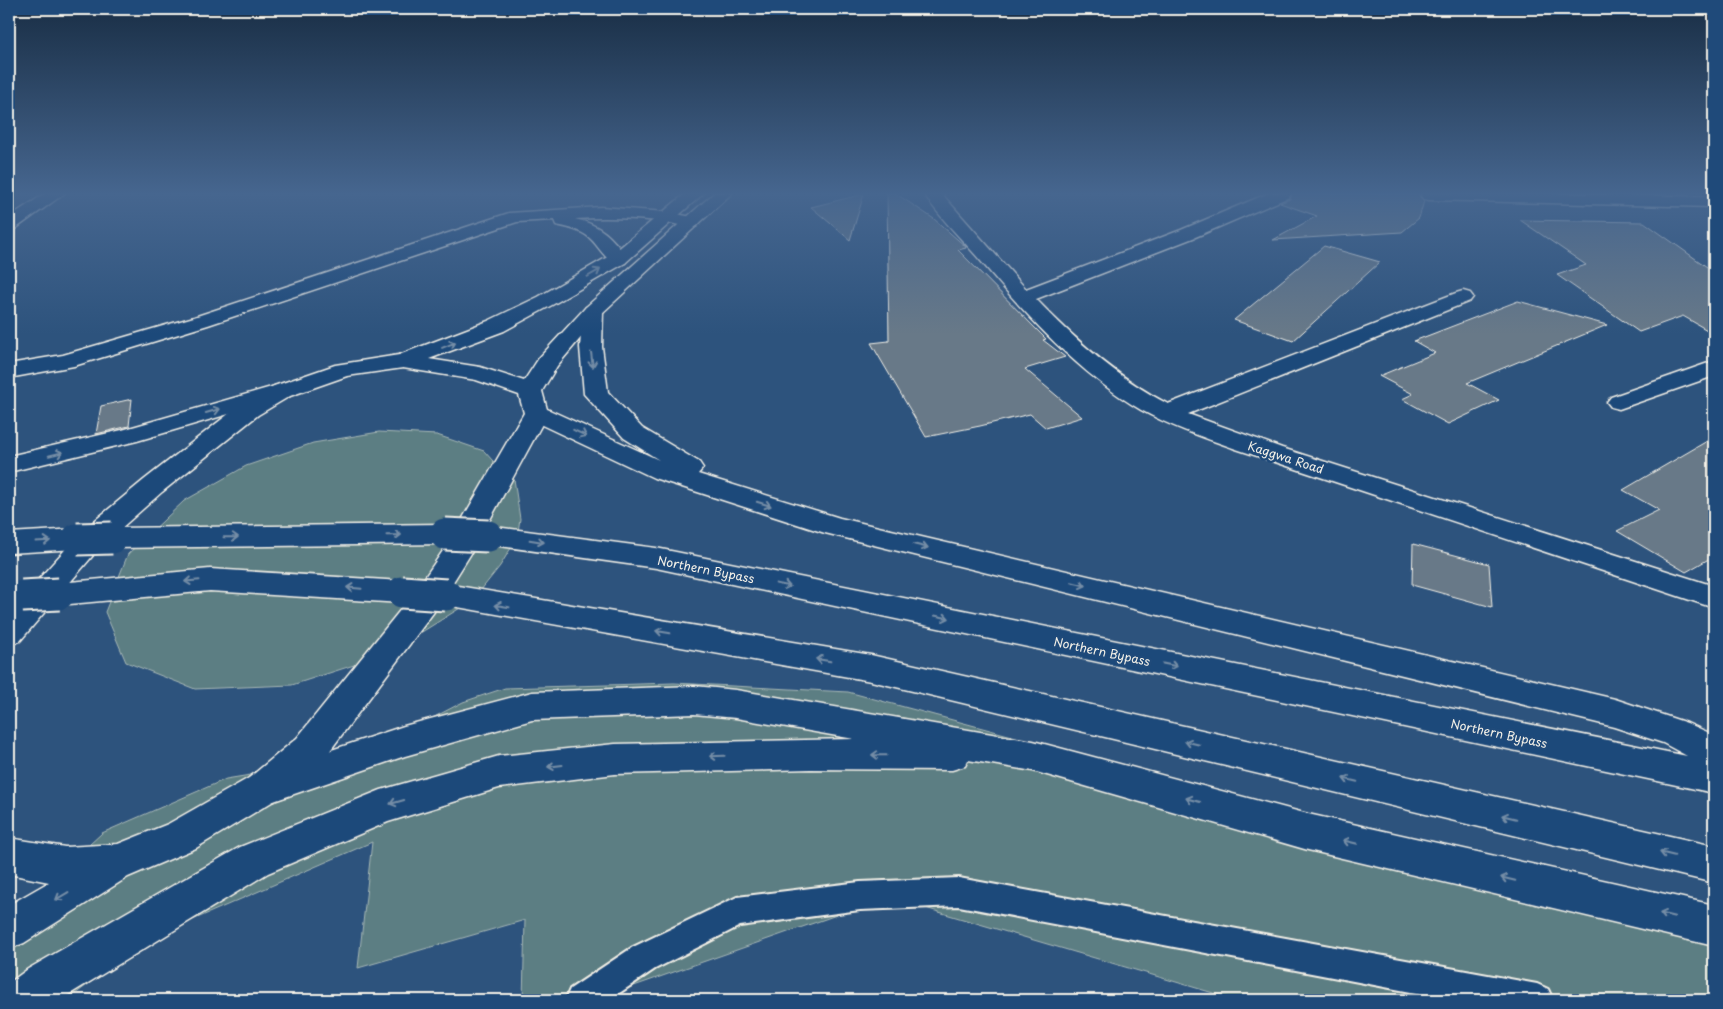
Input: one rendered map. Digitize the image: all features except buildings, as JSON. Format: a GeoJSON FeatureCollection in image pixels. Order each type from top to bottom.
{"type":"FeatureCollection","features":[{"type":"Feature","properties":{"kind":"main road"},"geometry":{"type":"LineString","coordinates":[[9,372],[66,360],[201,320],[445,240]]}},
{"type":"Feature","properties":{"kind":"main road"},"geometry":{"type":"LineString","coordinates":[[603,240],[618,259]]}},
{"type":"Feature","properties":{"kind":"main road"},"geometry":{"type":"LineString","coordinates":[[9,464],[128,436],[282,391],[343,370],[403,361],[496,326],[545,301],[618,259],[640,240]]}},
{"type":"Feature","properties":{"kind":"main road"},"geometry":{"type":"LineString","coordinates":[[9,928],[119,862],[182,836],[262,788],[310,749],[425,601],[461,547],[533,402],[547,363],[593,311],[671,240]]}},
{"type":"Feature","properties":{"kind":"main road","name":"Kaggwa Road"},"geometry":{"type":"LineString","coordinates":[[973,240],[1023,297],[1084,357],[1150,405],[1207,430],[1273,453],[1714,597]]}},
{"type":"Feature","properties":{"kind":"main road"},"geometry":{"type":"LineString","coordinates":[[1023,297],[1171,240]]}},
{"type":"Feature","properties":{"kind":"main road"},"geometry":{"type":"LineString","coordinates":[[1168,413],[1463,297]]}},
{"type":"Feature","properties":{"kind":"main road"},"geometry":{"type":"LineString","coordinates":[[593,311],[590,347],[596,394],[633,433],[731,493]]}},
{"type":"Feature","properties":{"kind":"main road"},"geometry":{"type":"LineString","coordinates":[[403,361],[480,374],[663,472],[835,526],[1615,713],[1675,734],[1714,752]]}},
{"type":"Feature","properties":{"kind":"main road"},"geometry":{"type":"LineString","coordinates":[[1618,402],[1714,368]]}},
{"type":"Feature","properties":{"kind":"main road"},"geometry":{"type":"LineString","coordinates":[[9,633],[91,539],[249,410],[282,391]]}},
{"type":"Feature","properties":{"kind":"main road","name":"Northern Bypass"},"geometry":{"type":"LineString","coordinates":[[9,543],[112,538],[445,534],[488,536],[656,558],[1714,777]]}},
{"type":"Feature","properties":{"kind":"main road"},"geometry":{"type":"LineString","coordinates":[[15,596],[59,594],[210,580],[446,596],[871,668],[1714,865]]}},
{"type":"Feature","properties":{"kind":"main road"},"geometry":{"type":"LineString","coordinates":[[262,788],[404,742],[532,706],[694,700],[736,704],[1033,756],[1308,832],[1714,926]]}},
{"type":"Feature","properties":{"kind":"main road"},"geometry":{"type":"LineString","coordinates":[[22,1000],[254,860],[381,807],[498,772],[615,759],[810,754],[1033,756]]}},
{"type":"Feature","properties":{"kind":"main road"},"geometry":{"type":"LineString","coordinates":[[9,856],[65,866],[119,862]]}},
{"type":"Feature","properties":{"kind":"lane"},"geometry":{"type":"LineString","coordinates":[[581,1000],[644,958],[737,912],[860,896],[959,892],[1537,1000]]}},
{"type":"Feature","properties":{"kind":"green space"},"geometry":{"type":"Polygon","coordinates":[[[379,432],[437,435],[484,451],[502,471],[514,479],[520,519],[517,538],[500,566],[473,600],[385,655],[292,685],[195,689],[126,662],[105,612],[128,554],[184,501],[246,466],[313,443],[379,432]]]}},
{"type":"Feature","properties":{"kind":"green space"},"geometry":{"type":"Polygon","coordinates":[[[674,683],[848,692],[1382,835],[1714,911],[1714,1000],[1568,1000],[1461,980],[1473,1000],[1237,1000],[888,897],[594,1000],[523,1000],[525,920],[358,968],[372,842],[149,939],[67,1000],[9,1000],[9,919],[102,833],[226,779],[324,763],[417,726],[463,702],[505,688],[674,683]]]}}]}
